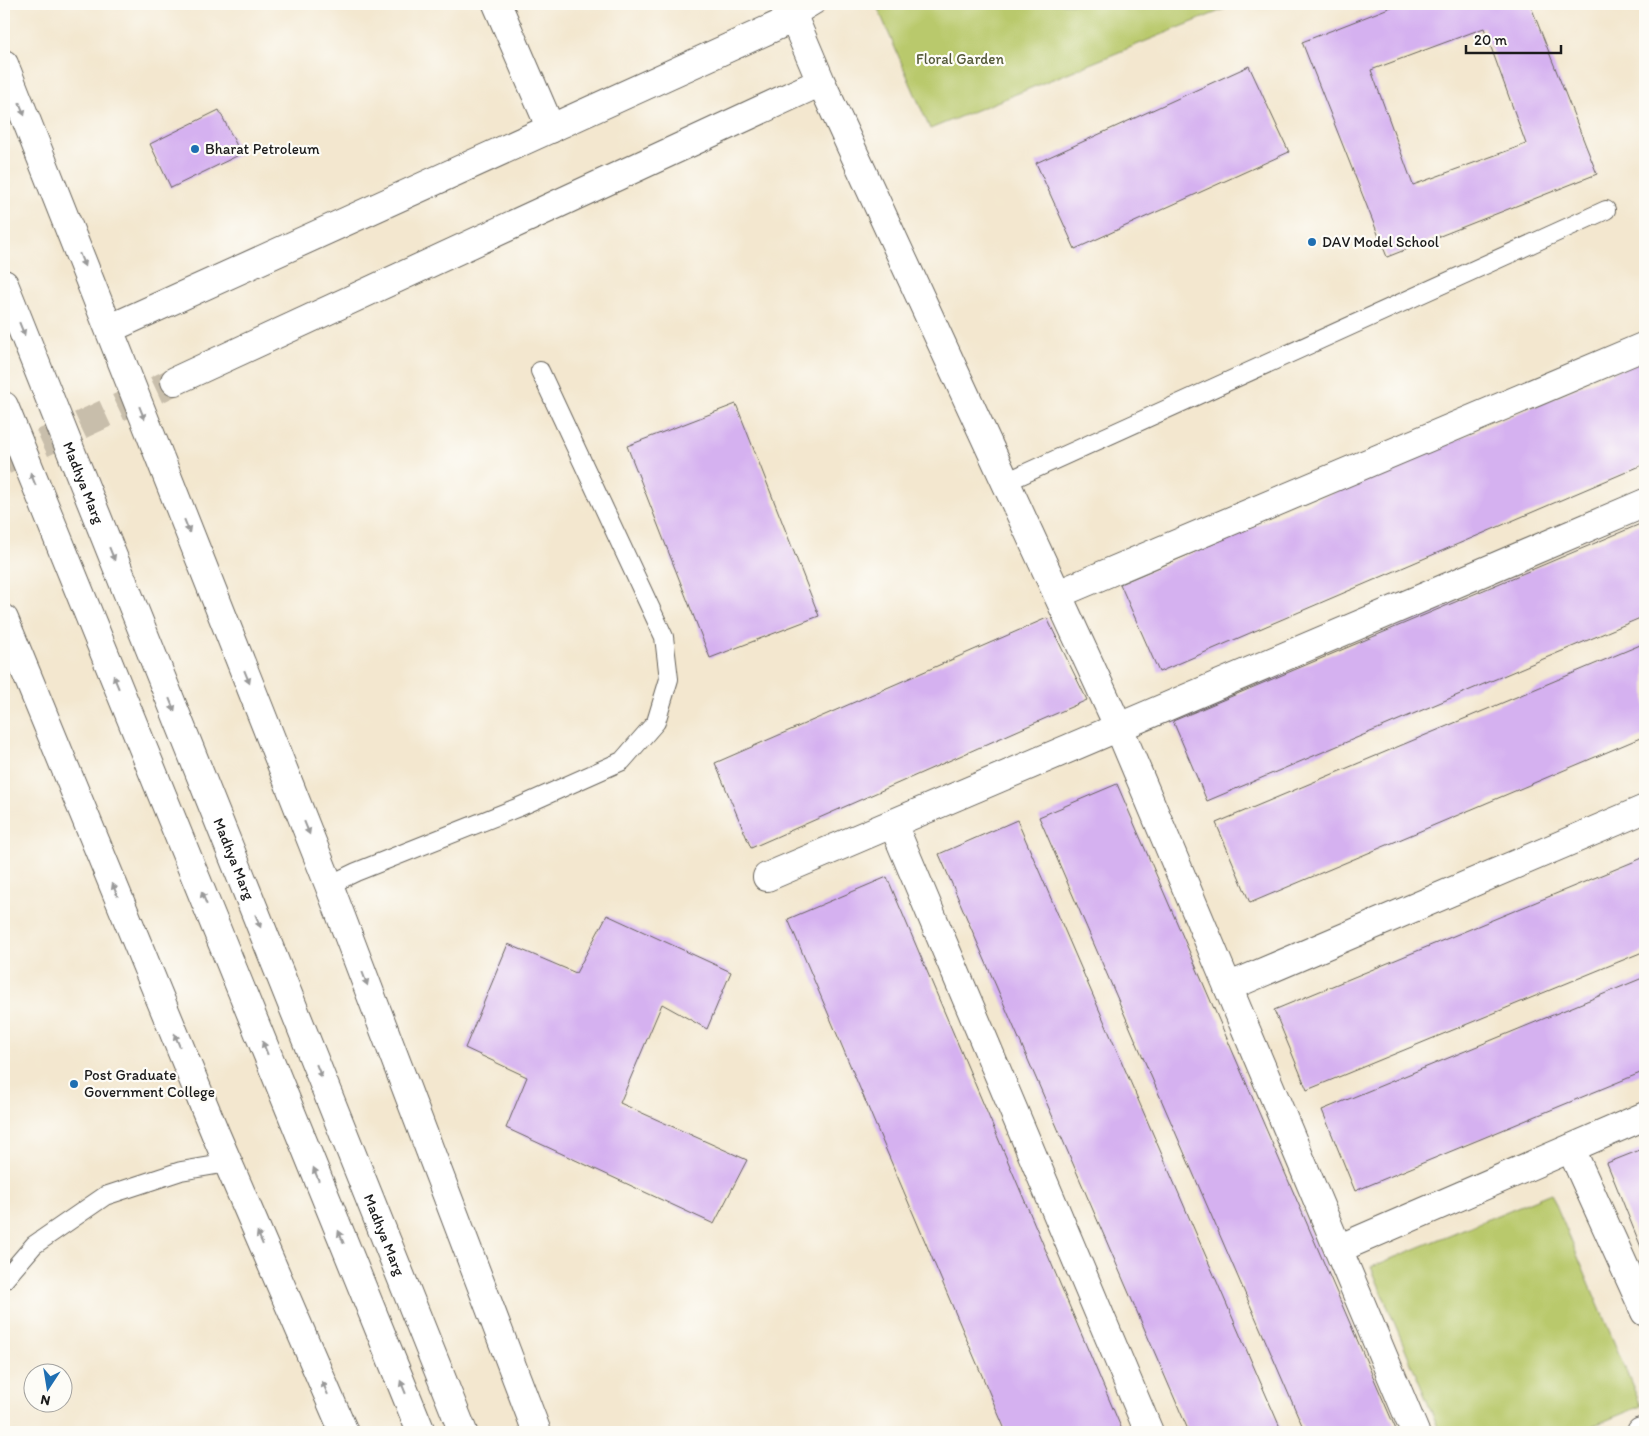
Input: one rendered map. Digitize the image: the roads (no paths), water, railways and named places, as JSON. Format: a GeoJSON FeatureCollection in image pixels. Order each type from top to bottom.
{"type":"FeatureCollection","features":[{"type":"Feature","properties":{"kind":"street"},"geometry":{"type":"LineString","coordinates":[[497,4],[550,128]]}},
{"type":"Feature","properties":{"kind":"street"},"geometry":{"type":"LineString","coordinates":[[109,329],[550,128],[791,11],[821,82],[1119,728],[1415,1432]]}},
{"type":"Feature","properties":{"kind":"street"},"geometry":{"type":"LineString","coordinates":[[4,64],[330,885],[537,1432]]}},
{"type":"Feature","properties":{"kind":"street"},"geometry":{"type":"LineString","coordinates":[[175,381],[821,82]]}},
{"type":"Feature","properties":{"kind":"street","name":"Madhya Marg"},"geometry":{"type":"LineString","coordinates":[[4,284],[463,1432]]}},
{"type":"Feature","properties":{"kind":"street"},"geometry":{"type":"LineString","coordinates":[[1058,594],[1645,346]]}},
{"type":"Feature","properties":{"kind":"street"},"geometry":{"type":"LineString","coordinates":[[4,406],[421,1432]]}},
{"type":"Feature","properties":{"kind":"street"},"geometry":{"type":"LineString","coordinates":[[767,878],[1645,504]]}},
{"type":"Feature","properties":{"kind":"street"},"geometry":{"type":"LineString","coordinates":[[4,619],[228,1163],[344,1432]]}},
{"type":"Feature","properties":{"kind":"street"},"geometry":{"type":"LineString","coordinates":[[1228,987],[1645,809]]}},
{"type":"Feature","properties":{"kind":"street"},"geometry":{"type":"LineString","coordinates":[[893,824],[1148,1432]]}},
{"type":"Feature","properties":{"kind":"street"},"geometry":{"type":"LineString","coordinates":[[1338,1249],[1645,1116]]}},
{"type":"Feature","properties":{"kind":"street"},"geometry":{"type":"LineString","coordinates":[[1571,1149],[1645,1312]]}},
{"type":"Feature","properties":{"kind":"street"},"geometry":{"type":"LineString","coordinates":[[1641,1432],[1645,1431]]}},
{"type":"Feature","properties":{"kind":"lane"},"geometry":{"type":"LineString","coordinates":[[791,11],[818,4]]}},
{"type":"Feature","properties":{"kind":"lane"},"geometry":{"type":"LineString","coordinates":[[1006,482],[1606,210]]}},
{"type":"Feature","properties":{"kind":"lane"},"geometry":{"type":"LineString","coordinates":[[330,885],[356,872],[519,807],[622,761],[656,722],[668,679],[664,637],[540,372]]}},
{"type":"Feature","properties":{"kind":"lane"},"geometry":{"type":"LineString","coordinates":[[4,1280],[34,1245],[105,1196],[181,1171],[228,1163]]}},
{"type":"Feature","properties":{"kind":"tunnel"},"geometry":{"type":"LineString","coordinates":[[4,461],[175,381]]}},
{"type":"Feature","properties":{"kind":"place","name":"Bharat Petroleum"},"geometry":{"type":"Point","coordinates":[195,149]}},
{"type":"Feature","properties":{"kind":"place","name":"DAV Model School"},"geometry":{"type":"Point","coordinates":[1312,242]}},
{"type":"Feature","properties":{"kind":"place","name":"Post Graduate Government College"},"geometry":{"type":"Point","coordinates":[74,1084]}},
{"type":"Feature","properties":{"kind":"park label","name":"Floral Garden"},"geometry":{"type":"Point","coordinates":[960,59]}}]}
